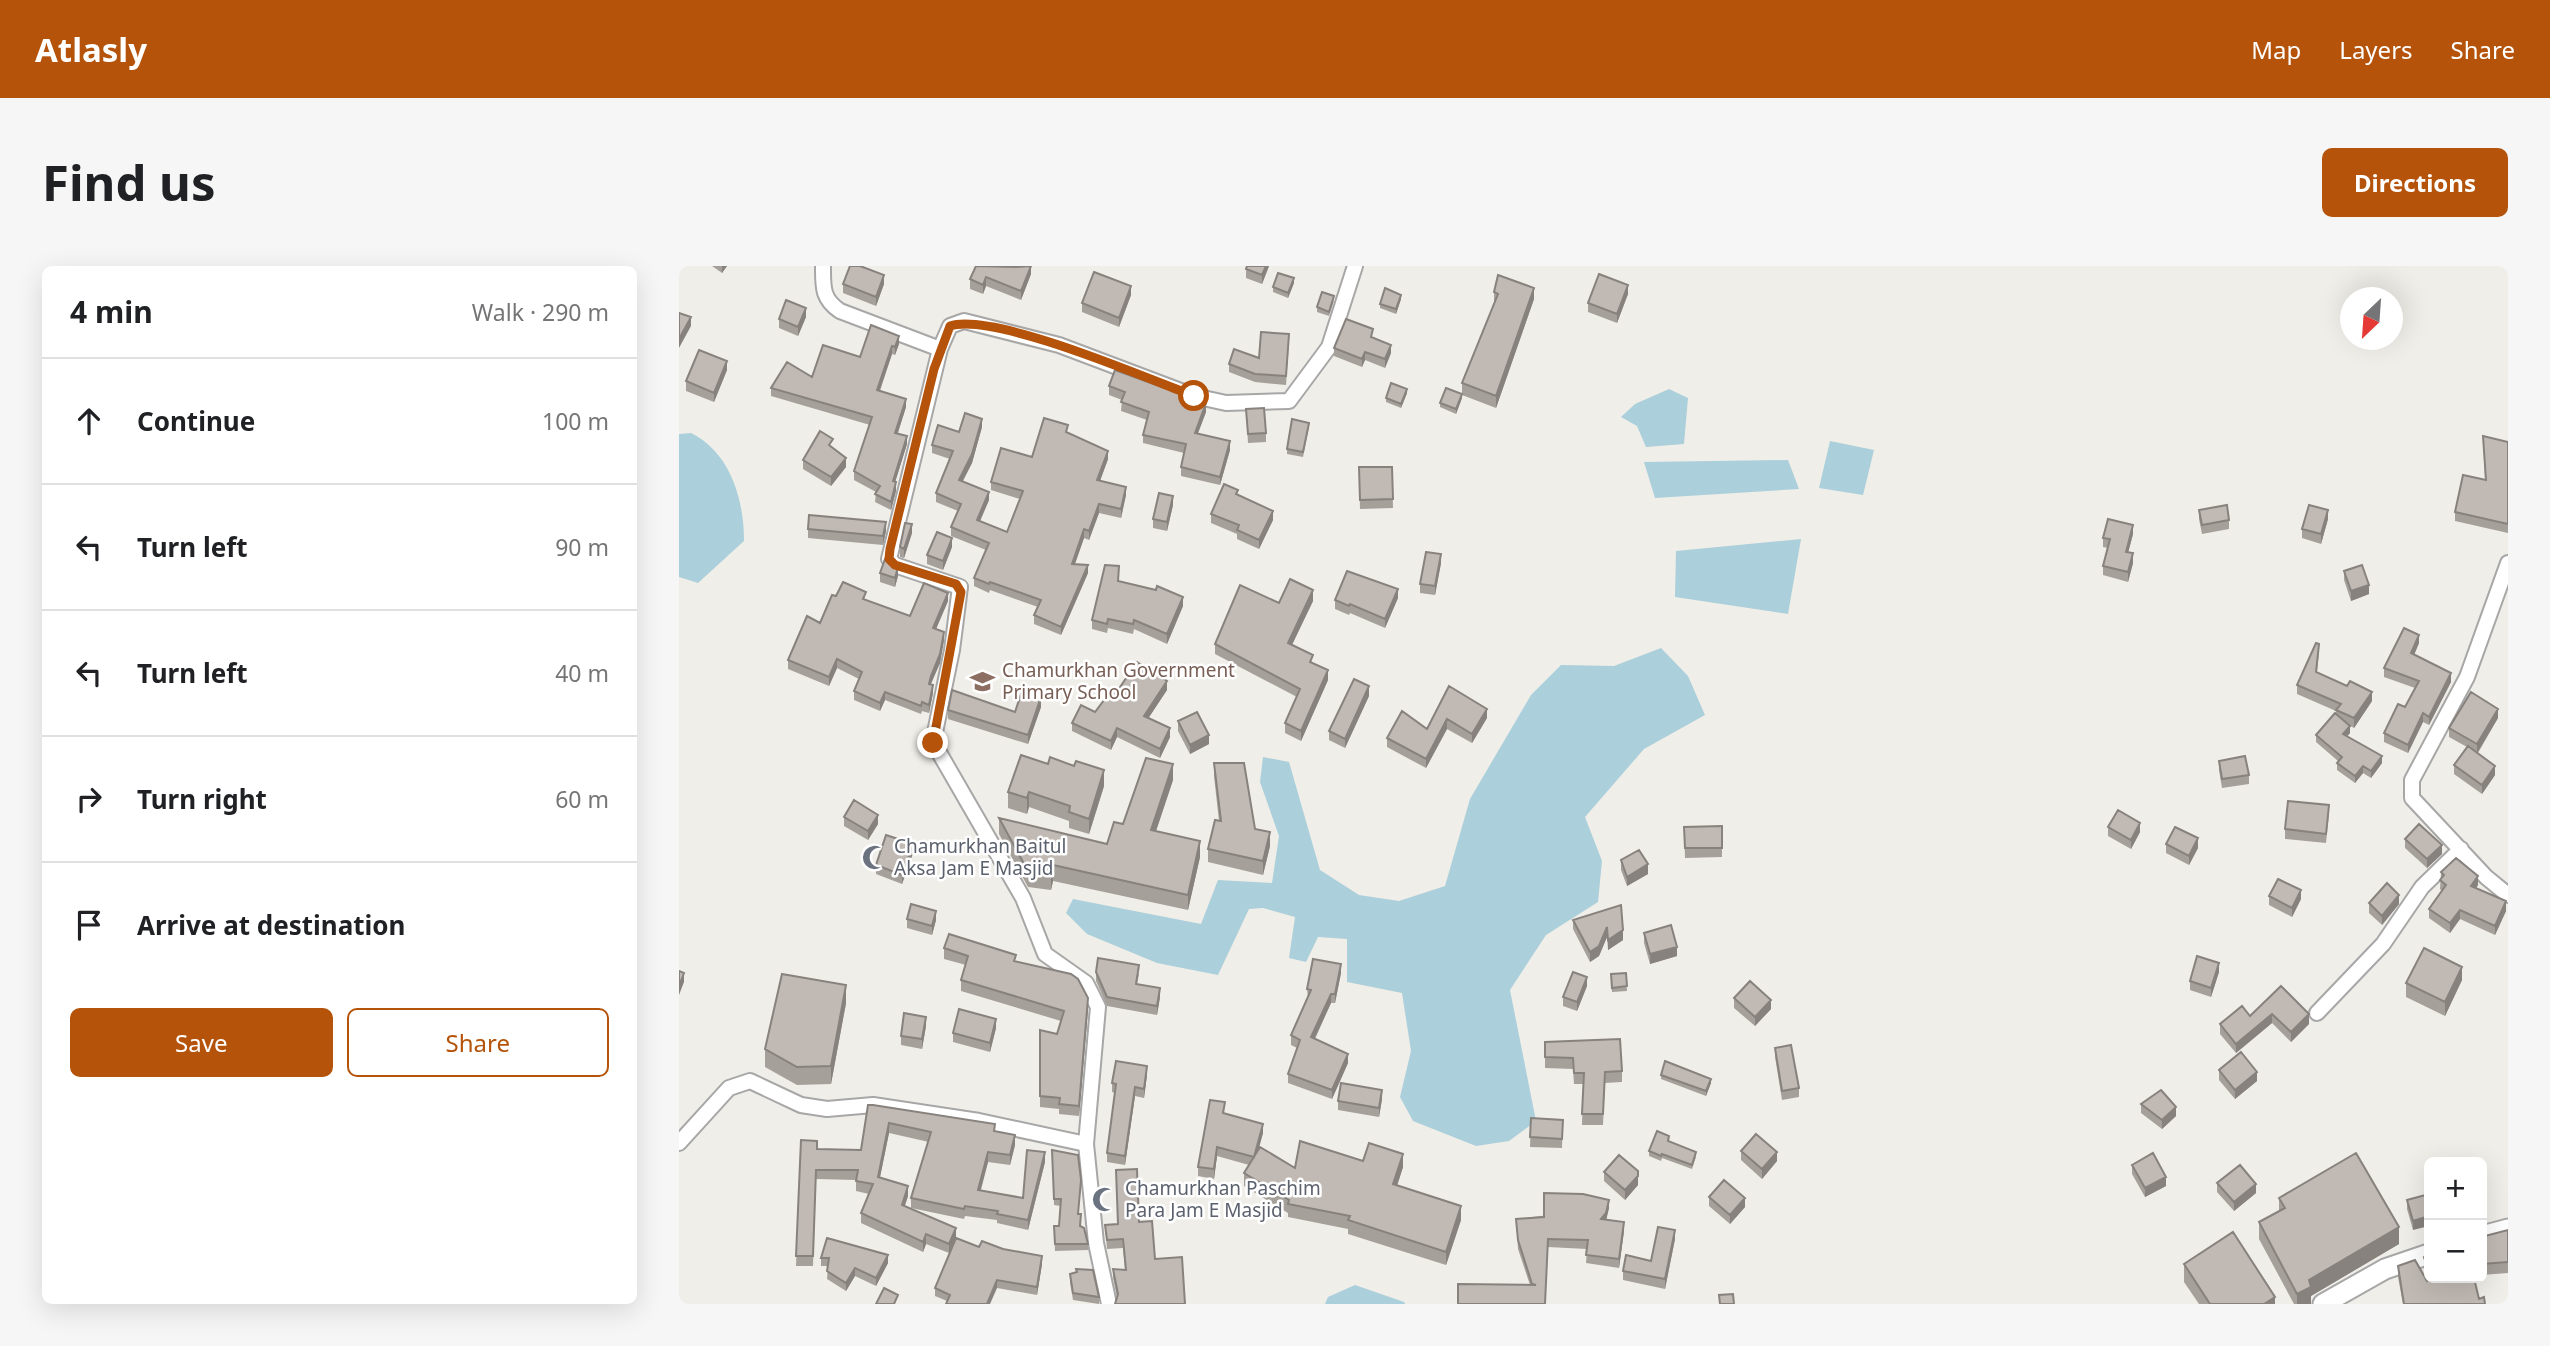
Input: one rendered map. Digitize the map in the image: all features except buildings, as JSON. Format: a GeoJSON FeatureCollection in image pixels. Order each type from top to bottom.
{"type":"FeatureCollection","features":[{"type":"Feature","properties":{"kind":"street"},"geometry":{"type":"LineString","coordinates":[[823,266],[824,292],[828,303],[840,311],[940,349]]}},
{"type":"Feature","properties":{"kind":"street"},"geometry":{"type":"LineString","coordinates":[[1109,1304],[1096,1243],[1086,1144],[1098,1007],[1093,992],[1086,983],[1045,954],[1023,898],[933,743],[954,638],[960,587],[895,565],[889,559],[940,349],[950,326],[964,321],[1059,345],[1194,396],[1226,403],[1289,401],[1329,347],[1355,266]]}},
{"type":"Feature","properties":{"kind":"street"},"geometry":{"type":"LineString","coordinates":[[2508,563],[2467,677],[2412,780],[2412,798],[2486,877],[2508,895]]}},
{"type":"Feature","properties":{"kind":"street"},"geometry":{"type":"LineString","coordinates":[[2317,1013],[2383,944],[2422,887],[2461,849]]}},
{"type":"Feature","properties":{"kind":"street"},"geometry":{"type":"LineString","coordinates":[[679,1143],[729,1088],[750,1081],[801,1105],[827,1109],[873,1105],[979,1121],[1086,1144]]}},
{"type":"Feature","properties":{"kind":"street"},"geometry":{"type":"LineString","coordinates":[[2487,1235],[2508,1229]]}},
{"type":"Feature","properties":{"kind":"street"},"geometry":{"type":"LineString","coordinates":[[2323,1304],[2385,1269],[2424,1256]]}},
{"type":"Feature","properties":{"kind":"water"},"geometry":{"type":"Polygon","coordinates":[[[1669,389],[1688,398],[1684,444],[1646,447],[1637,426],[1621,417],[1635,404],[1669,389]]]}},
{"type":"Feature","properties":{"kind":"water"},"geometry":{"type":"Polygon","coordinates":[[[691,433],[716,453],[733,479],[741,510],[744,541],[698,583],[679,577],[679,434],[691,433]]]}},
{"type":"Feature","properties":{"kind":"water"},"geometry":{"type":"Polygon","coordinates":[[[1830,441],[1874,450],[1863,495],[1819,488],[1830,441]]]}},
{"type":"Feature","properties":{"kind":"water"},"geometry":{"type":"Polygon","coordinates":[[[1788,460],[1799,489],[1655,498],[1644,462],[1788,460]]]}},
{"type":"Feature","properties":{"kind":"water"},"geometry":{"type":"Polygon","coordinates":[[[1801,539],[1788,614],[1675,597],[1676,551],[1801,539]]]}},
{"type":"Feature","properties":{"kind":"water"},"geometry":{"type":"Polygon","coordinates":[[[1661,648],[1688,676],[1705,715],[1644,749],[1585,817],[1602,861],[1598,902],[1546,935],[1510,990],[1536,1121],[1509,1141],[1476,1146],[1413,1121],[1400,1097],[1411,1051],[1402,993],[1347,982],[1347,939],[1318,937],[1306,962],[1289,958],[1295,917],[1263,908],[1249,909],[1218,975],[1157,963],[1087,934],[1066,913],[1073,899],[1201,924],[1218,880],[1272,883],[1279,836],[1260,782],[1263,757],[1289,762],[1320,870],[1359,895],[1399,901],[1445,886],[1470,799],[1531,695],[1561,665],[1614,666],[1661,648]]]}},
{"type":"Feature","properties":{"kind":"water"},"geometry":{"type":"Polygon","coordinates":[[[1355,1285],[1405,1304],[1325,1304],[1328,1297],[1355,1285]]]}},
{"type":"Feature","properties":{"kind":"place","name":"Chamurkhan Government Primary School"},"geometry":{"type":"Point","coordinates":[982,681]}},
{"type":"Feature","properties":{"kind":"place","name":"Chamurkhan Baitul Aksa Jam E Masjid"},"geometry":{"type":"Point","coordinates":[874,857]}},
{"type":"Feature","properties":{"kind":"place","name":"Chamurkhan Paschim Para Jam E Masjid"},"geometry":{"type":"Point","coordinates":[1105,1199]}},
{"type":"Feature","properties":{"kind":"route"},"geometry":{"type":"LineString","coordinates":[[933,743],[952,650],[960,587],[895,565],[889,559],[934,369],[945,333],[950,326],[964,321],[1033,337],[1194,396]]}}]}
